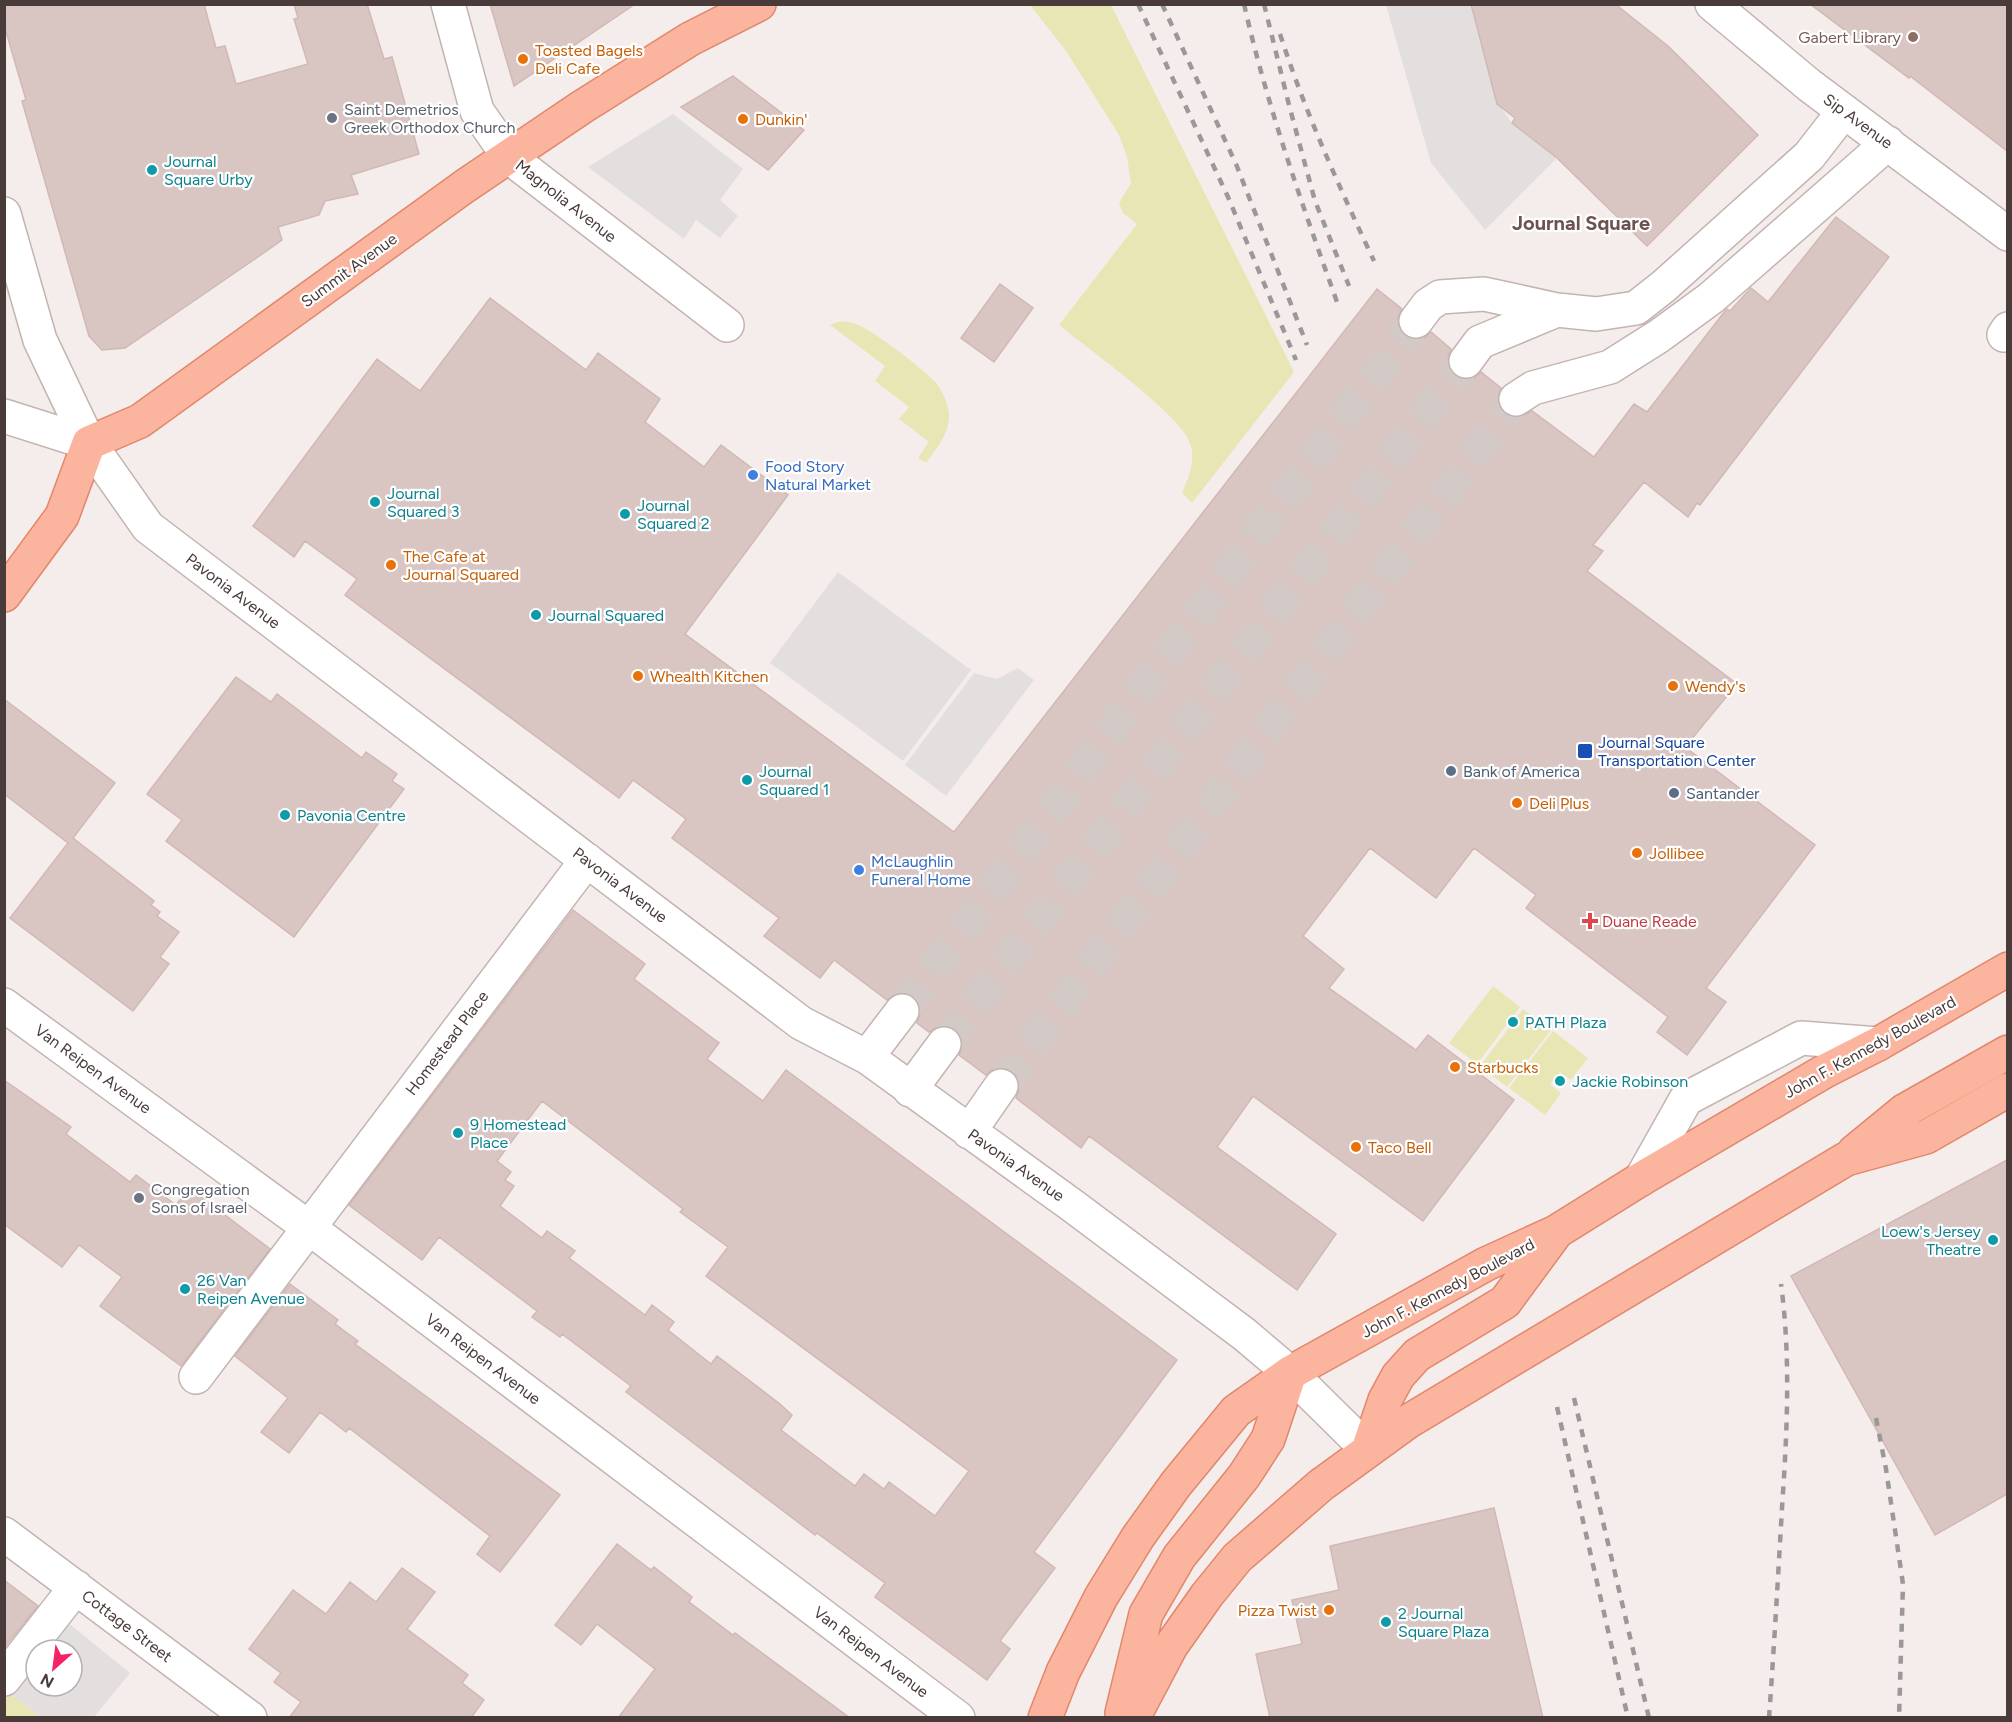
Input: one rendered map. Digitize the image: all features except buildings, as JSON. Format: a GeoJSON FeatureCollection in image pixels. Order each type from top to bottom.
{"type":"FeatureCollection","features":[{"type":"Feature","properties":{"kind":"main road","name":"Summit Avenue"},"geometry":{"type":"LineString","coordinates":[[89,442],[140,421],[465,186],[582,107],[690,39],[759,4]]}},
{"type":"Feature","properties":{"kind":"main road"},"geometry":{"type":"LineString","coordinates":[[4,595],[62,516],[89,442]]}},
{"type":"Feature","properties":{"kind":"main road","name":"John F. Kennedy Boulevard"},"geometry":{"type":"LineString","coordinates":[[1045,1718],[1063,1672],[1101,1597],[1138,1537],[1176,1484],[1236,1411],[1290,1373],[1486,1264],[1556,1232],[1641,1179],[1825,1071],[1878,1044],[2007,969]]}},
{"type":"Feature","properties":{"kind":"main road"},"geometry":{"type":"LineString","coordinates":[[1133,1718],[1171,1646],[1207,1595],[1238,1558],[1321,1485],[1409,1421],[1846,1159],[1904,1111],[2007,1052]]}},
{"type":"Feature","properties":{"kind":"main road"},"geometry":{"type":"LineString","coordinates":[[1846,1159],[1926,1137],[2007,1090]]}},
{"type":"Feature","properties":{"kind":"main road"},"geometry":{"type":"LineString","coordinates":[[1368,1450],[1385,1400],[1398,1376],[1417,1355],[1505,1302],[1556,1232]]}},
{"type":"Feature","properties":{"kind":"main road"},"geometry":{"type":"LineString","coordinates":[[1121,1718],[1146,1614],[1179,1557],[1244,1476],[1268,1439],[1290,1373]]}},
{"type":"Feature","properties":{"kind":"street","name":"Magnolia Avenue"},"geometry":{"type":"LineString","coordinates":[[448,4],[477,111],[509,157],[727,325]]}},
{"type":"Feature","properties":{"kind":"street","name":"Sip Avenue"},"geometry":{"type":"LineString","coordinates":[[1712,4],[1844,111],[2007,234]]}},
{"type":"Feature","properties":{"kind":"street"},"geometry":{"type":"LineString","coordinates":[[1416,321],[1428,304],[1440,297],[1484,294],[1557,310],[1596,314],[1636,308],[1664,286],[1809,156],[1844,111]]}},
{"type":"Feature","properties":{"kind":"street"},"geometry":{"type":"LineString","coordinates":[[1516,399],[1533,388],[1610,367],[1659,336],[1711,298],[1888,143]]}},
{"type":"Feature","properties":{"kind":"street","name":"Pavonia Avenue"},"geometry":{"type":"LineString","coordinates":[[4,214],[40,340],[89,442],[148,527],[801,1023],[867,1057],[1083,1213],[1244,1334],[1290,1373],[1368,1450]]}},
{"type":"Feature","properties":{"kind":"street"},"geometry":{"type":"LineString","coordinates":[[1466,361],[1480,342],[1557,310]]}},
{"type":"Feature","properties":{"kind":"street"},"geometry":{"type":"LineString","coordinates":[[4,416],[89,442]]}},
{"type":"Feature","properties":{"kind":"street","name":"Homestead Place"},"geometry":{"type":"LineString","coordinates":[[196,1377],[587,860]]}},
{"type":"Feature","properties":{"kind":"street","name":"Van Reipen Avenue"},"geometry":{"type":"LineString","coordinates":[[4,1005],[308,1227],[958,1718]]}},
{"type":"Feature","properties":{"kind":"street"},"geometry":{"type":"LineString","coordinates":[[867,1057],[902,1011]]}},
{"type":"Feature","properties":{"kind":"street"},"geometry":{"type":"LineString","coordinates":[[1641,1179],[1686,1099],[1801,1038],[1878,1044]]}},
{"type":"Feature","properties":{"kind":"street"},"geometry":{"type":"LineString","coordinates":[[910,1090],[944,1044]]}},
{"type":"Feature","properties":{"kind":"street"},"geometry":{"type":"LineString","coordinates":[[969,1132],[1001,1086]]}},
{"type":"Feature","properties":{"kind":"street","name":"Cottage Street"},"geometry":{"type":"LineString","coordinates":[[4,1534],[250,1718]]}},
{"type":"Feature","properties":{"kind":"street"},"geometry":{"type":"LineString","coordinates":[[4,1679],[76,1587]]}},
{"type":"Feature","properties":{"kind":"shaded area"},"geometry":{"type":"Polygon","coordinates":[[[1030,5],[1111,5],[1294,372],[1192,503],[1182,493],[1192,462],[1192,449],[1183,431],[1152,399],[1059,325],[1137,224],[1123,213],[1119,203],[1131,183],[1127,157],[1119,135],[1066,51],[1030,5]]]}},
{"type":"Feature","properties":{"kind":"shaded area"},"geometry":{"type":"Polygon","coordinates":[[[1386,5],[1471,5],[1500,106],[1512,123],[1557,158],[1485,230],[1431,163],[1386,5]]]}},
{"type":"Feature","properties":{"kind":"shaded area"},"geometry":{"type":"Polygon","coordinates":[[[673,114],[743,169],[720,200],[738,216],[720,238],[696,220],[684,239],[588,167],[673,114]]]}},
{"type":"Feature","properties":{"kind":"shaded area"},"geometry":{"type":"Polygon","coordinates":[[[838,322],[856,324],[874,334],[922,370],[939,387],[948,406],[949,421],[942,440],[926,463],[918,458],[929,442],[899,419],[909,407],[875,381],[885,366],[830,325],[838,322]]]}},
{"type":"Feature","properties":{"kind":"shaded area"},"geometry":{"type":"Polygon","coordinates":[[[838,572],[971,670],[903,761],[770,663],[838,572]]]}},
{"type":"Feature","properties":{"kind":"shaded area"},"geometry":{"type":"Polygon","coordinates":[[[1018,668],[1034,680],[946,796],[905,765],[974,673],[997,679],[1018,668]]]}},
{"type":"Feature","properties":{"kind":"shaded area"},"geometry":{"type":"Polygon","coordinates":[[[1493,986],[1520,1007],[1477,1064],[1449,1043],[1493,986]]]}},
{"type":"Feature","properties":{"kind":"shaded area"},"geometry":{"type":"Polygon","coordinates":[[[1523,1009],[1551,1030],[1507,1087],[1480,1066],[1523,1009]]]}},
{"type":"Feature","properties":{"kind":"shaded area"},"geometry":{"type":"Polygon","coordinates":[[[1553,1031],[1588,1058],[1571,1080],[1560,1072],[1550,1084],[1561,1093],[1545,1115],[1509,1088],[1553,1031]]]}},
{"type":"Feature","properties":{"kind":"shaded area"},"geometry":{"type":"Polygon","coordinates":[[[66,1621],[130,1673],[94,1717],[40,1717],[8,1692],[24,1673],[24,1698],[84,1698],[84,1638],[52,1638],[66,1621]]]}},
{"type":"Feature","properties":{"kind":"shaded area"},"geometry":{"type":"Polygon","coordinates":[[[8,1692],[40,1717],[5,1717],[4,1697],[8,1692]]]}},
{"type":"Feature","properties":{"kind":"tunnel"},"geometry":{"type":"LineString","coordinates":[[902,1011],[1416,321]]}},
{"type":"Feature","properties":{"kind":"tunnel"},"geometry":{"type":"LineString","coordinates":[[944,1044],[1466,361]]}},
{"type":"Feature","properties":{"kind":"tunnel"},"geometry":{"type":"LineString","coordinates":[[1001,1086],[1516,399]]}},
{"type":"Feature","properties":{"kind":"railway"},"geometry":{"type":"LineString","coordinates":[[1138,4],[1228,197],[1296,360]]}},
{"type":"Feature","properties":{"kind":"railway"},"geometry":{"type":"LineString","coordinates":[[1162,4],[1236,164],[1307,345]]}},
{"type":"Feature","properties":{"kind":"railway"},"geometry":{"type":"LineString","coordinates":[[1244,4],[1274,117],[1337,302]]}},
{"type":"Feature","properties":{"kind":"railway"},"geometry":{"type":"LineString","coordinates":[[1264,4],[1315,201],[1349,286]]}},
{"type":"Feature","properties":{"kind":"railway"},"geometry":{"type":"LineString","coordinates":[[1280,34],[1335,177],[1374,261]]}},
{"type":"Feature","properties":{"kind":"railway"},"geometry":{"type":"LineString","coordinates":[[1769,1718],[1787,1424],[1786,1340],[1781,1284]]}},
{"type":"Feature","properties":{"kind":"railway"},"geometry":{"type":"LineString","coordinates":[[1574,1398],[1649,1718]]}},
{"type":"Feature","properties":{"kind":"railway"},"geometry":{"type":"LineString","coordinates":[[1557,1407],[1628,1718]]}},
{"type":"Feature","properties":{"kind":"railway"},"geometry":{"type":"LineString","coordinates":[[1876,1418],[1903,1584],[1899,1718]]}},
{"type":"Feature","properties":{"kind":"place","name":"Gabert Library"},"geometry":{"type":"Point","coordinates":[1913,37]}},
{"type":"Feature","properties":{"kind":"place","name":"Toasted Bagels Deli Cafe"},"geometry":{"type":"Point","coordinates":[523,59]}},
{"type":"Feature","properties":{"kind":"place","name":"Saint Demetrios Greek Orthodox Church"},"geometry":{"type":"Point","coordinates":[332,118]}},
{"type":"Feature","properties":{"kind":"place","name":"Dunkin'"},"geometry":{"type":"Point","coordinates":[743,119]}},
{"type":"Feature","properties":{"kind":"place","name":"Journal Square Urby"},"geometry":{"type":"Point","coordinates":[152,170]}},
{"type":"Feature","properties":{"kind":"place","name":"Food Story Natural Market"},"geometry":{"type":"Point","coordinates":[753,475]}},
{"type":"Feature","properties":{"kind":"place","name":"Journal Squared 3"},"geometry":{"type":"Point","coordinates":[375,502]}},
{"type":"Feature","properties":{"kind":"place","name":"Journal Squared 2"},"geometry":{"type":"Point","coordinates":[625,514]}},
{"type":"Feature","properties":{"kind":"place","name":"The Cafe at Journal Squared"},"geometry":{"type":"Point","coordinates":[391,565]}},
{"type":"Feature","properties":{"kind":"place","name":"Journal Squared"},"geometry":{"type":"Point","coordinates":[536,615]}},
{"type":"Feature","properties":{"kind":"place","name":"Whealth Kitchen"},"geometry":{"type":"Point","coordinates":[638,676]}},
{"type":"Feature","properties":{"kind":"place","name":"Wendy's"},"geometry":{"type":"Point","coordinates":[1673,686]}},
{"type":"Feature","properties":{"kind":"place","name":"Journal Square Transportation Center"},"geometry":{"type":"Point","coordinates":[1585,751]}},
{"type":"Feature","properties":{"kind":"place","name":"Bank of America"},"geometry":{"type":"Point","coordinates":[1451,771]}},
{"type":"Feature","properties":{"kind":"place","name":"Journal Squared 1"},"geometry":{"type":"Point","coordinates":[747,780]}},
{"type":"Feature","properties":{"kind":"place","name":"Santander"},"geometry":{"type":"Point","coordinates":[1674,793]}},
{"type":"Feature","properties":{"kind":"place","name":"Deli Plus"},"geometry":{"type":"Point","coordinates":[1517,803]}},
{"type":"Feature","properties":{"kind":"place","name":"Pavonia Centre"},"geometry":{"type":"Point","coordinates":[285,815]}},
{"type":"Feature","properties":{"kind":"place","name":"Jollibee"},"geometry":{"type":"Point","coordinates":[1637,853]}},
{"type":"Feature","properties":{"kind":"place","name":"McLaughlin Funeral Home"},"geometry":{"type":"Point","coordinates":[859,870]}},
{"type":"Feature","properties":{"kind":"place","name":"Duane Reade"},"geometry":{"type":"Point","coordinates":[1590,921]}},
{"type":"Feature","properties":{"kind":"place","name":"PATH Plaza"},"geometry":{"type":"Point","coordinates":[1513,1022]}},
{"type":"Feature","properties":{"kind":"place","name":"Starbucks"},"geometry":{"type":"Point","coordinates":[1455,1067]}},
{"type":"Feature","properties":{"kind":"place","name":"Jackie Robinson"},"geometry":{"type":"Point","coordinates":[1560,1081]}},
{"type":"Feature","properties":{"kind":"place","name":"9 Homestead Place"},"geometry":{"type":"Point","coordinates":[458,1133]}},
{"type":"Feature","properties":{"kind":"place","name":"Taco Bell"},"geometry":{"type":"Point","coordinates":[1356,1147]}},
{"type":"Feature","properties":{"kind":"place","name":"Congregation Sons of Israel"},"geometry":{"type":"Point","coordinates":[139,1198]}},
{"type":"Feature","properties":{"kind":"place","name":"Loew's Jersey Theatre"},"geometry":{"type":"Point","coordinates":[1993,1240]}},
{"type":"Feature","properties":{"kind":"place","name":"26 Van Reipen Avenue"},"geometry":{"type":"Point","coordinates":[185,1289]}},
{"type":"Feature","properties":{"kind":"place","name":"Pizza Twist"},"geometry":{"type":"Point","coordinates":[1329,1610]}},
{"type":"Feature","properties":{"kind":"place","name":"2 Journal Square Plaza"},"geometry":{"type":"Point","coordinates":[1386,1622]}},
{"type":"Feature","properties":{"kind":"district","name":"Journal Square"},"geometry":{"type":"Point","coordinates":[1581,223]}}]}
